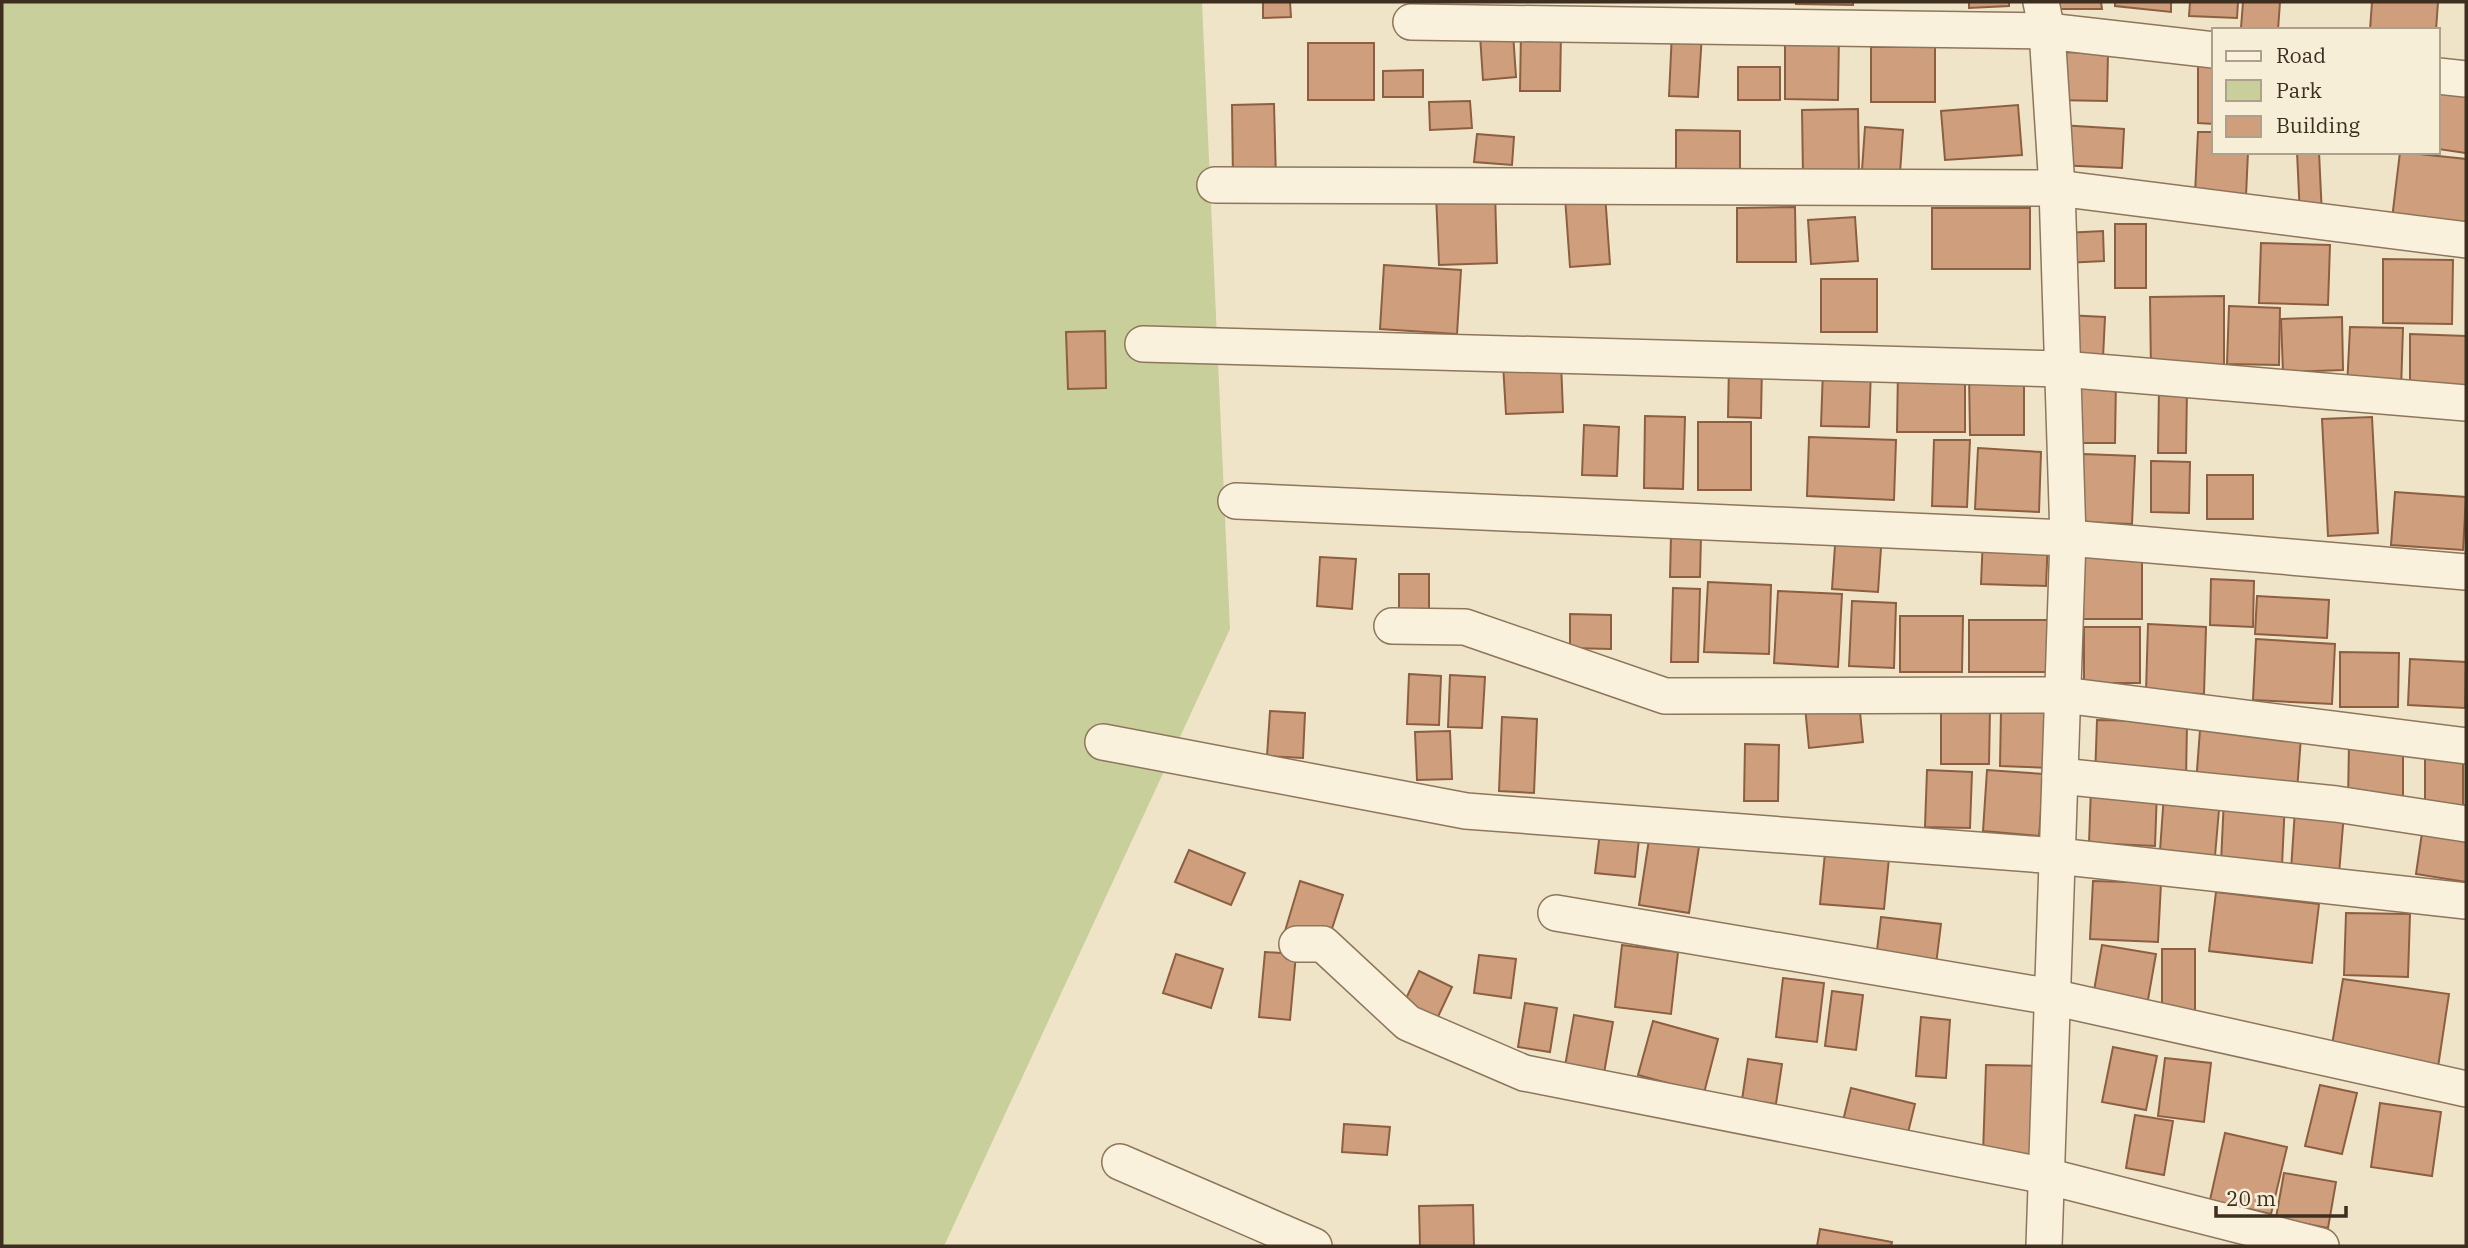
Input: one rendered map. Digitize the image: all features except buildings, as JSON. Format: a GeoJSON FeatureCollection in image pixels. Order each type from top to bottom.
{"type":"FeatureCollection","features":[{"type":"Feature","properties":{"kind":"street"},"geometry":{"type":"LineString","coordinates":[[1411,22],[2044,16],[2212,50]]}},
{"type":"Feature","properties":{"kind":"street"},"geometry":{"type":"LineString","coordinates":[[2044,16],[2057,188],[2068,538],[2044,1246]]}},
{"type":"Feature","properties":{"kind":"street"},"geometry":{"type":"LineString","coordinates":[[2440,76],[2466,79]]}},
{"type":"Feature","properties":{"kind":"street"},"geometry":{"type":"LineString","coordinates":[[1215,185],[2057,188],[2466,240]]}},
{"type":"Feature","properties":{"kind":"street"},"geometry":{"type":"LineString","coordinates":[[1143,344],[2062,369],[2466,403]]}},
{"type":"Feature","properties":{"kind":"street"},"geometry":{"type":"LineString","coordinates":[[1236,501],[2068,538],[2466,572]]}},
{"type":"Feature","properties":{"kind":"street"},"geometry":{"type":"LineString","coordinates":[[1392,626],[1465,626],[1665,696],[2063,695],[2466,746]]}},
{"type":"Feature","properties":{"kind":"street"},"geometry":{"type":"LineString","coordinates":[[1103,742],[1466,811],[2057,856],[2466,901]]}},
{"type":"Feature","properties":{"kind":"street"},"geometry":{"type":"LineString","coordinates":[[2060,776],[2336,804],[2466,824]]}},
{"type":"Feature","properties":{"kind":"street"},"geometry":{"type":"LineString","coordinates":[[1556,913],[2053,997],[2466,1089]]}},
{"type":"Feature","properties":{"kind":"street"},"geometry":{"type":"LineString","coordinates":[[1297,944],[1323,944],[1408,1023],[1524,1073],[2046,1176],[2321,1246]]}},
{"type":"Feature","properties":{"kind":"street"},"geometry":{"type":"LineString","coordinates":[[1119,1162],[1314,1246]]}},
{"type":"Feature","properties":{"kind":"green space"},"geometry":{"type":"Polygon","coordinates":[[[2,2],[1202,2],[1230,629],[944,1246],[2,1246],[2,2]]]}}]}
